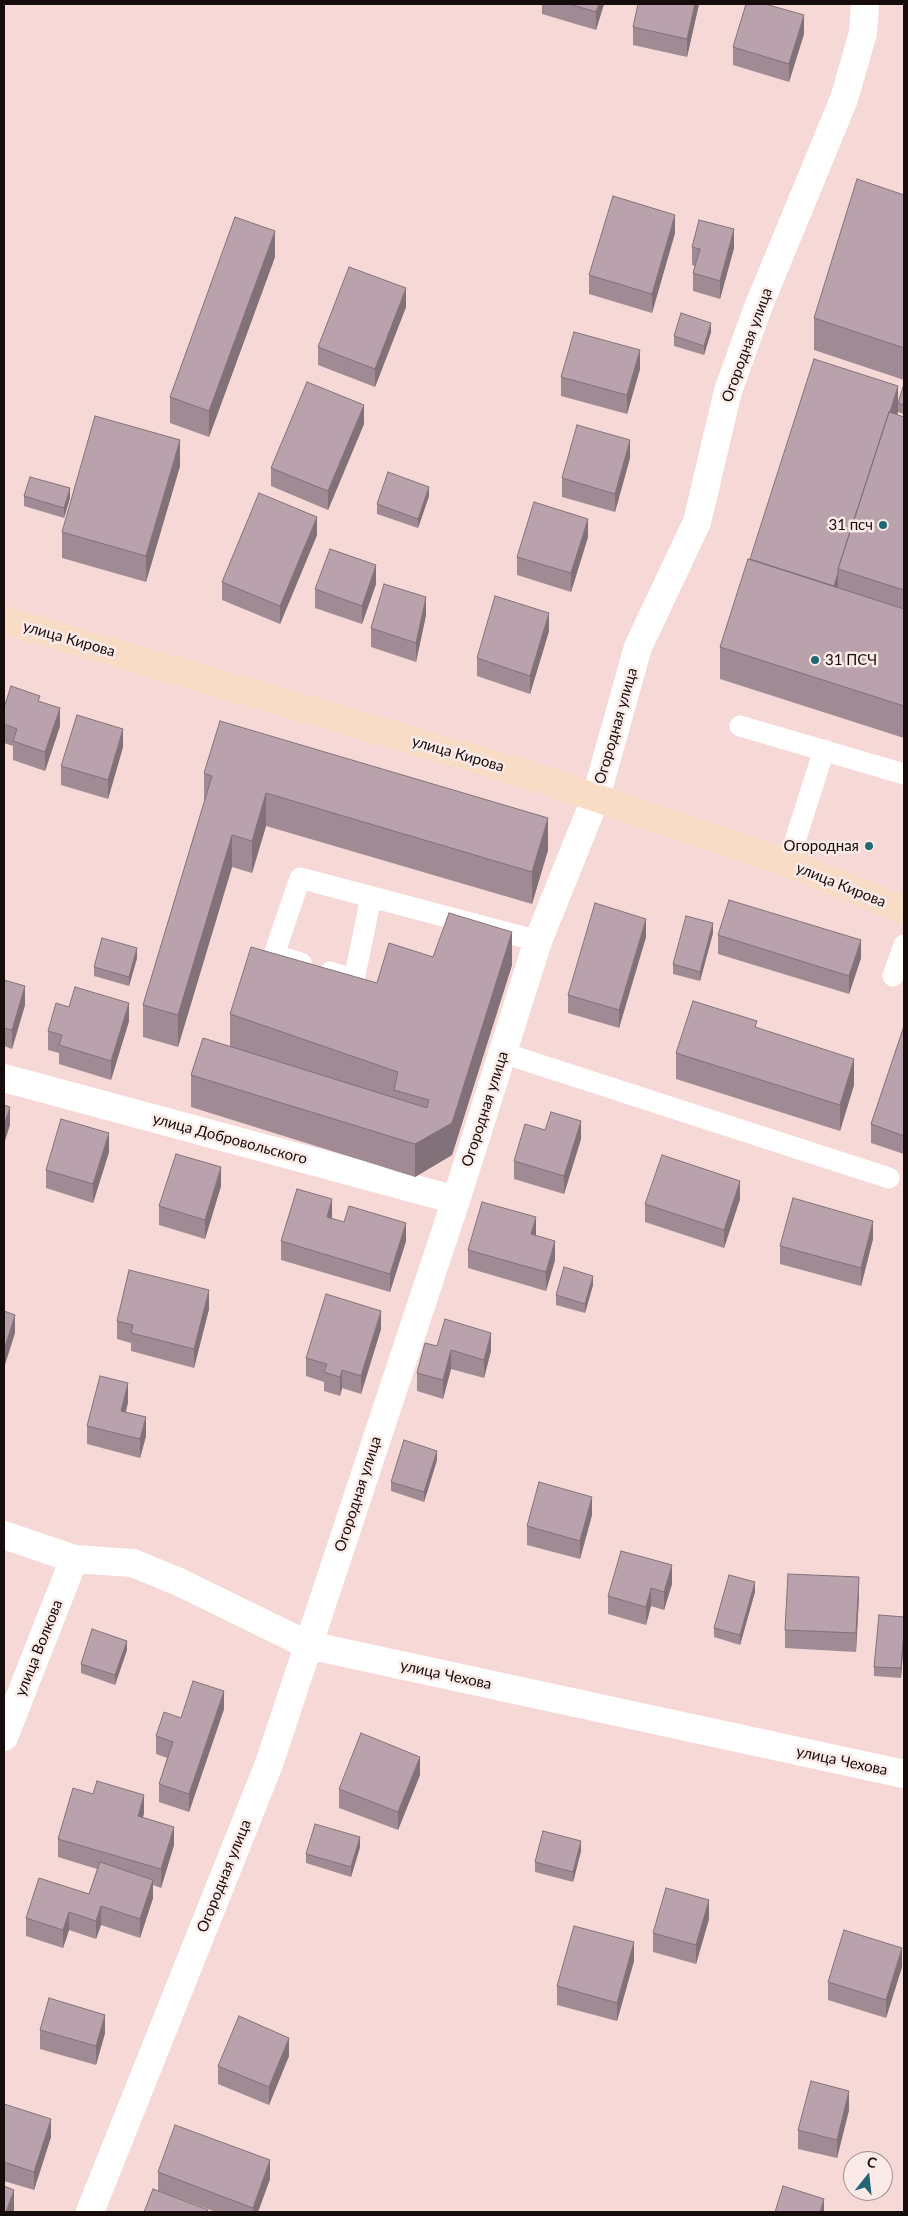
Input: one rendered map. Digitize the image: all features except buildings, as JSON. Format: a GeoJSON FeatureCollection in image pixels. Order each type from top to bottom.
{"type":"FeatureCollection","features":[{"type":"Feature","properties":{"kind":"main road","name":"улица Кирова"},"geometry":{"type":"LineString","coordinates":[[4,620],[596,796],[788,864],[904,910]]}},
{"type":"Feature","properties":{"kind":"street","name":"Огородная улица"},"geometry":{"type":"LineString","coordinates":[[90,2212],[269,1764],[456,1200],[538,941],[596,796],[638,648],[697,522],[728,391],[758,310],[844,99],[863,33],[866,4]]}},
{"type":"Feature","properties":{"kind":"street"},"geometry":{"type":"LineString","coordinates":[[788,864],[904,896]]}},
{"type":"Feature","properties":{"kind":"street","name":"улица Добровольского"},"geometry":{"type":"LineString","coordinates":[[4,1078],[456,1200]]}},
{"type":"Feature","properties":{"kind":"street","name":"улица Чехова"},"geometry":{"type":"LineString","coordinates":[[4,1536],[74,1559],[133,1563],[179,1582],[308,1645],[904,1774]]}},
{"type":"Feature","properties":{"kind":"street","name":"улица Волкова"},"geometry":{"type":"LineString","coordinates":[[4,1737],[74,1559]]}},
{"type":"Feature","properties":{"kind":"lane"},"geometry":{"type":"LineString","coordinates":[[740,726],[904,774]]}},
{"type":"Feature","properties":{"kind":"lane"},"geometry":{"type":"LineString","coordinates":[[788,864],[824,750]]}},
{"type":"Feature","properties":{"kind":"lane"},"geometry":{"type":"LineString","coordinates":[[371,897],[354,980],[274,955],[300,878],[538,941]]}},
{"type":"Feature","properties":{"kind":"lane"},"geometry":{"type":"LineString","coordinates":[[893,976],[904,945]]}},
{"type":"Feature","properties":{"kind":"lane"},"geometry":{"type":"LineString","coordinates":[[503,1053],[889,1178]]}},
{"type":"Feature","properties":{"kind":"place","name":"31 псч"},"geometry":{"type":"Point","coordinates":[883,525]}},
{"type":"Feature","properties":{"kind":"place","name":"31 ПСЧ"},"geometry":{"type":"Point","coordinates":[815,660]}},
{"type":"Feature","properties":{"kind":"place","name":"Огородная"},"geometry":{"type":"Point","coordinates":[869,846]}}]}
